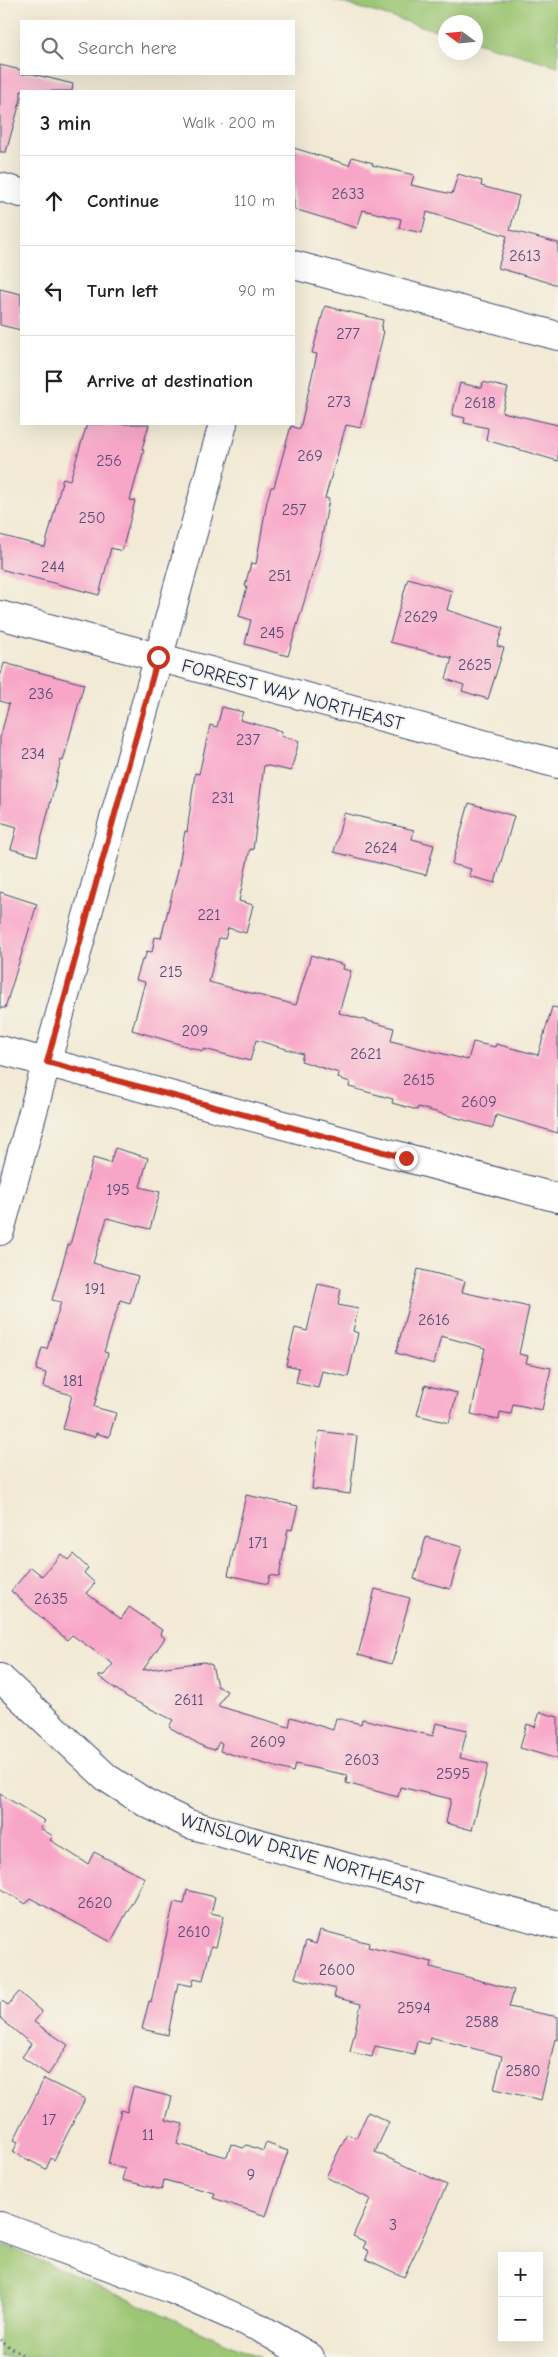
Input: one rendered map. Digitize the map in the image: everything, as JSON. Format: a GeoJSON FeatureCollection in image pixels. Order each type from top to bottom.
{"type":"FeatureCollection","features":[{"type":"Feature","properties":{"kind":"street"},"geometry":{"type":"LineString","coordinates":[[0,187],[20,193]]}},
{"type":"Feature","properties":{"kind":"street"},"geometry":{"type":"LineString","coordinates":[[295,266],[558,336]]}},
{"type":"Feature","properties":{"kind":"street"},"geometry":{"type":"LineString","coordinates":[[0,1231],[223,425]]}},
{"type":"Feature","properties":{"kind":"street","name":"FORREST WAY NORTHEAST"},"geometry":{"type":"LineString","coordinates":[[0,615],[558,764]]}},
{"type":"Feature","properties":{"kind":"street"},"geometry":{"type":"LineString","coordinates":[[0,1050],[558,1198]]}},
{"type":"Feature","properties":{"kind":"street","name":"WINSLOW DRIVE NORTHEAST"},"geometry":{"type":"LineString","coordinates":[[0,1678],[107,1778],[146,1803],[189,1824],[558,1925]]}},
{"type":"Feature","properties":{"kind":"street"},"geometry":{"type":"LineString","coordinates":[[0,2226],[172,2289],[260,2328],[310,2357]]}},
{"type":"Feature","properties":{"kind":"path"},"geometry":{"type":"LineString","coordinates":[[0,2340],[26,2357]]}},
{"type":"Feature","properties":{"kind":"green space"},"geometry":{"type":"Polygon","coordinates":[[[333,0],[558,0],[558,66],[483,44],[483,15],[438,15],[438,31],[333,0]]]}},
{"type":"Feature","properties":{"kind":"green space"},"geometry":{"type":"Polygon","coordinates":[[[0,2243],[259,2357],[0,2357],[0,2243]]]}},
{"type":"Feature","properties":{"kind":"building"},"geometry":{"type":"Polygon","coordinates":[[[0,65],[20,70],[20,75],[37,75],[73,84],[72,90],[20,90],[20,103],[6,152],[0,152],[0,65]]]}},
{"type":"Feature","properties":{"kind":"building"},"geometry":{"type":"Polygon","coordinates":[[[295,148],[349,165],[352,157],[373,163],[372,165],[414,175],[411,185],[452,194],[458,174],[482,181],[481,186],[519,196],[510,230],[558,243],[558,285],[498,268],[507,236],[427,212],[422,233],[399,228],[401,219],[363,210],[357,228],[295,209],[295,148]]]}},
{"type":"Feature","properties":{"kind":"building"},"geometry":{"type":"Polygon","coordinates":[[[0,289],[20,294],[20,330],[0,325],[0,289]]]}},
{"type":"Feature","properties":{"kind":"building"},"geometry":{"type":"Polygon","coordinates":[[[325,306],[383,320],[381,330],[384,331],[361,428],[346,425],[325,498],[329,499],[320,548],[288,656],[245,644],[251,620],[239,616],[251,563],[256,564],[271,487],[274,487],[291,426],[300,429],[317,354],[312,353],[325,306]]]}},
{"type":"Feature","properties":{"kind":"building"},"geometry":{"type":"Polygon","coordinates":[[[483,382],[508,388],[502,412],[558,425],[558,461],[486,440],[488,428],[464,423],[465,418],[452,415],[460,383],[482,388],[483,382]]]}},
{"type":"Feature","properties":{"kind":"building"},"geometry":{"type":"Polygon","coordinates":[[[87,425],[149,425],[130,500],[135,501],[122,551],[111,548],[99,595],[0,569],[0,535],[45,547],[63,478],[70,480],[87,425]]]}},
{"type":"Feature","properties":{"kind":"building"},"geometry":{"type":"Polygon","coordinates":[[[408,578],[452,591],[447,610],[503,628],[497,646],[504,648],[488,699],[462,691],[464,685],[446,679],[452,658],[390,642],[408,578]]]}},
{"type":"Feature","properties":{"kind":"building"},"geometry":{"type":"Polygon","coordinates":[[[4,663],[84,684],[63,761],[61,760],[37,856],[11,849],[17,827],[0,822],[0,738],[9,704],[0,701],[0,678],[4,663]]]}},
{"type":"Feature","properties":{"kind":"building"},"geometry":{"type":"Polygon","coordinates":[[[222,707],[243,712],[240,720],[282,731],[281,736],[299,741],[291,771],[264,765],[253,850],[250,849],[239,901],[253,905],[246,933],[228,928],[225,939],[219,938],[209,982],[296,1005],[311,955],[344,965],[343,969],[351,971],[339,1013],[394,1028],[391,1041],[468,1060],[473,1042],[495,1047],[496,1044],[538,1055],[552,1007],[558,1008],[558,1133],[496,1115],[493,1128],[418,1107],[417,1110],[392,1103],[393,1099],[349,1087],[350,1082],[338,1078],[339,1073],[301,1061],[303,1054],[256,1040],[250,1061],[204,1049],[203,1051],[132,1030],[145,982],[136,980],[147,951],[152,952],[155,937],[161,938],[178,870],[185,831],[187,832],[195,773],[199,774],[210,725],[217,727],[222,707]]]}},
{"type":"Feature","properties":{"kind":"building"},"geometry":{"type":"Polygon","coordinates":[[[469,803],[514,816],[495,883],[469,876],[471,869],[452,864],[469,803]]]}},
{"type":"Feature","properties":{"kind":"building"},"geometry":{"type":"Polygon","coordinates":[[[344,813],[414,830],[412,839],[434,845],[426,875],[334,852],[344,813]]]}},
{"type":"Feature","properties":{"kind":"building"},"geometry":{"type":"Polygon","coordinates":[[[0,892],[37,904],[5,1008],[0,1008],[0,892]]]}},
{"type":"Feature","properties":{"kind":"building"},"geometry":{"type":"Polygon","coordinates":[[[115,1148],[148,1158],[140,1187],[160,1192],[150,1229],[107,1218],[93,1263],[138,1276],[130,1303],[120,1300],[104,1352],[108,1353],[94,1407],[116,1413],[109,1437],[96,1433],[95,1437],[63,1429],[72,1395],[43,1387],[46,1373],[36,1370],[42,1348],[47,1349],[61,1302],[52,1300],[68,1245],[70,1245],[93,1158],[110,1163],[115,1148]]]}},
{"type":"Feature","properties":{"kind":"building"},"geometry":{"type":"Polygon","coordinates":[[[418,1269],[465,1281],[462,1292],[529,1307],[519,1354],[528,1356],[526,1363],[551,1368],[542,1410],[513,1404],[511,1414],[500,1412],[499,1420],[471,1414],[485,1348],[441,1336],[434,1364],[396,1353],[418,1269]]]}},
{"type":"Feature","properties":{"kind":"building"},"geometry":{"type":"Polygon","coordinates":[[[318,1284],[341,1289],[338,1305],[358,1309],[353,1331],[358,1333],[348,1377],[322,1371],[318,1388],[296,1383],[299,1368],[286,1365],[295,1328],[307,1331],[318,1284]]]}},
{"type":"Feature","properties":{"kind":"building"},"geometry":{"type":"Polygon","coordinates":[[[425,1385],[457,1393],[449,1423],[417,1415],[425,1385]]]}},
{"type":"Feature","properties":{"kind":"building"},"geometry":{"type":"Polygon","coordinates":[[[319,1431],[357,1436],[350,1494],[312,1489],[319,1431]]]}},
{"type":"Feature","properties":{"kind":"building"},"geometry":{"type":"Polygon","coordinates":[[[246,1495],[298,1506],[292,1530],[288,1529],[279,1577],[270,1575],[268,1584],[228,1575],[246,1495]]]}},
{"type":"Feature","properties":{"kind":"building"},"geometry":{"type":"Polygon","coordinates":[[[426,1537],[462,1547],[450,1589],[414,1579],[426,1537]]]}},
{"type":"Feature","properties":{"kind":"building"},"geometry":{"type":"Polygon","coordinates":[[[61,1554],[68,1560],[73,1554],[88,1568],[84,1573],[95,1583],[86,1593],[121,1619],[129,1607],[162,1630],[160,1634],[165,1638],[143,1670],[204,1662],[212,1665],[217,1686],[227,1691],[218,1706],[289,1727],[291,1717],[333,1730],[336,1718],[361,1724],[362,1719],[433,1736],[436,1723],[467,1730],[460,1758],[488,1764],[472,1830],[446,1823],[451,1799],[400,1787],[398,1797],[346,1783],[347,1775],[295,1764],[293,1772],[220,1751],[222,1743],[219,1742],[215,1750],[204,1747],[169,1727],[173,1720],[127,1697],[98,1676],[104,1675],[113,1664],[72,1635],[67,1640],[11,1591],[31,1567],[42,1576],[61,1554]]]}},
{"type":"Feature","properties":{"kind":"building"},"geometry":{"type":"Polygon","coordinates":[[[375,1589],[410,1598],[392,1664],[358,1655],[375,1589]]]}},
{"type":"Feature","properties":{"kind":"building"},"geometry":{"type":"Polygon","coordinates":[[[540,1712],[558,1717],[558,1759],[520,1748],[527,1724],[535,1727],[540,1712]]]}},
{"type":"Feature","properties":{"kind":"building"},"geometry":{"type":"Polygon","coordinates":[[[0,1794],[45,1821],[40,1828],[53,1836],[50,1840],[88,1864],[94,1852],[145,1878],[111,1942],[30,1898],[26,1904],[0,1888],[0,1794]]]}},
{"type":"Feature","properties":{"kind":"building"},"geometry":{"type":"Polygon","coordinates":[[[187,1890],[215,1897],[211,1913],[224,1916],[216,1947],[211,1946],[203,1980],[194,1978],[192,1986],[178,1983],[168,2035],[142,2029],[149,2001],[151,2002],[174,1902],[184,1904],[187,1890]]]}},
{"type":"Feature","properties":{"kind":"building"},"geometry":{"type":"Polygon","coordinates":[[[320,1930],[369,1943],[368,1947],[432,1962],[431,1967],[514,1990],[509,2007],[558,2017],[558,2040],[555,2039],[541,2100],[494,2089],[502,2056],[430,2037],[429,2044],[417,2041],[414,2054],[375,2046],[372,2057],[350,2052],[361,2004],[334,1997],[336,1989],[295,1978],[306,1941],[316,1944],[320,1930]]]}},
{"type":"Feature","properties":{"kind":"building"},"geometry":{"type":"Polygon","coordinates":[[[19,1992],[42,2012],[34,2022],[68,2045],[48,2075],[22,2057],[31,2044],[0,2018],[0,2004],[2,2001],[8,2005],[19,1992]]]}},
{"type":"Feature","properties":{"kind":"building"},"geometry":{"type":"Polygon","coordinates":[[[44,2079],[85,2099],[54,2160],[51,2158],[46,2169],[13,2152],[18,2142],[14,2140],[44,2079]]]}},
{"type":"Feature","properties":{"kind":"building"},"geometry":{"type":"Polygon","coordinates":[[[133,2087],[172,2097],[166,2120],[183,2124],[177,2144],[227,2157],[231,2144],[243,2148],[247,2145],[263,2151],[266,2143],[288,2151],[266,2216],[213,2198],[215,2193],[164,2180],[162,2190],[122,2180],[125,2169],[108,2164],[121,2110],[127,2112],[133,2087]]]}},
{"type":"Feature","properties":{"kind":"building"},"geometry":{"type":"Polygon","coordinates":[[[368,2112],[389,2122],[375,2152],[447,2185],[404,2277],[366,2259],[369,2251],[363,2248],[366,2242],[353,2236],[370,2199],[326,2177],[347,2134],[356,2138],[368,2112]]]}},
{"type":"Feature","properties":{"kind":"route"},"geometry":{"type":"LineString","coordinates":[[158,657],[47,1062],[406,1158]]}}]}
